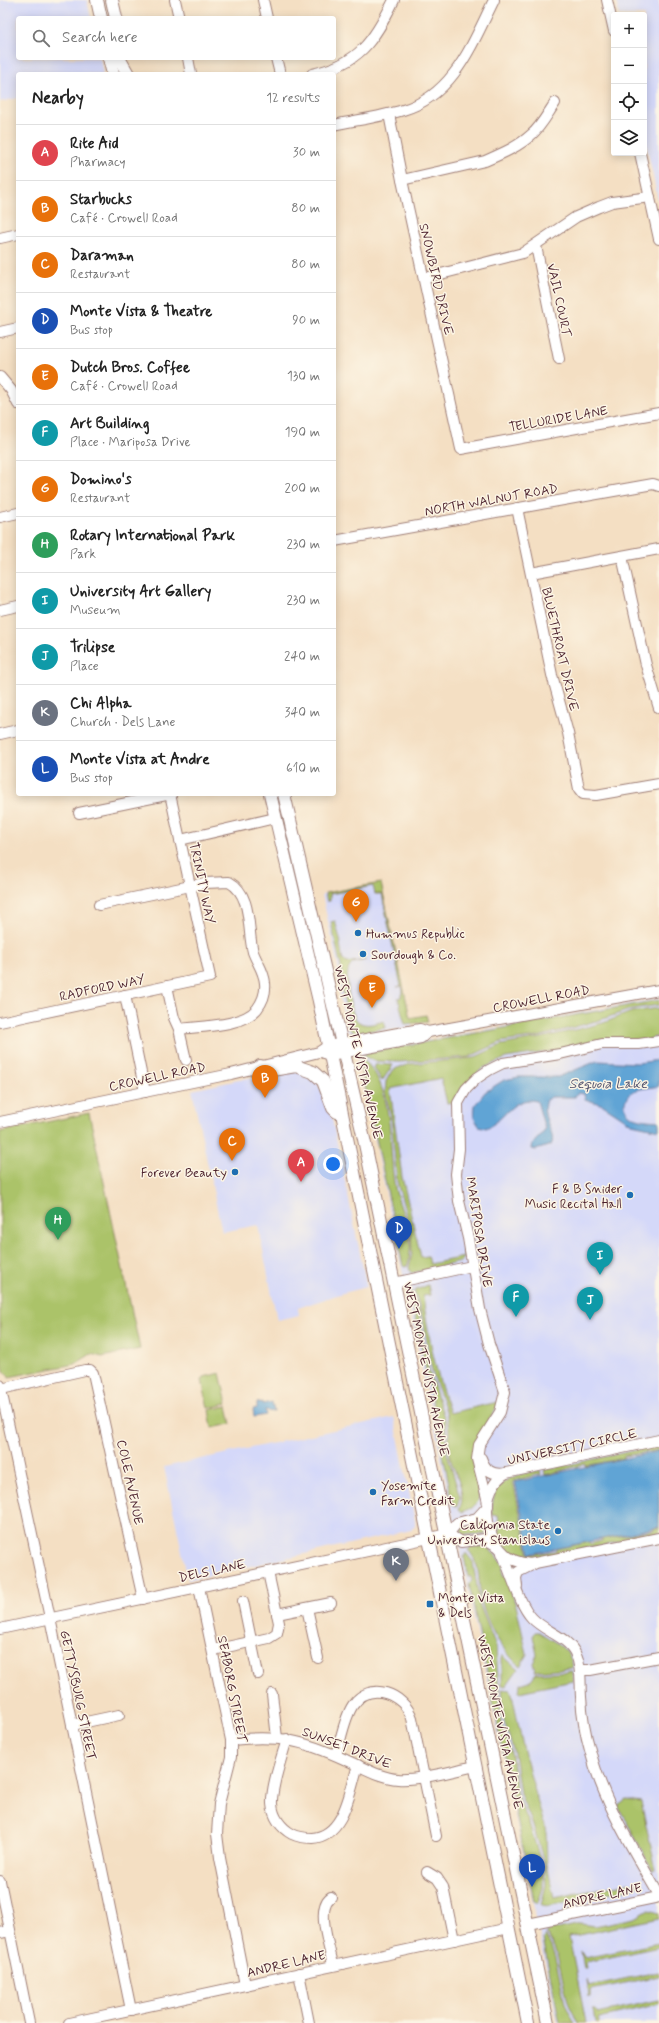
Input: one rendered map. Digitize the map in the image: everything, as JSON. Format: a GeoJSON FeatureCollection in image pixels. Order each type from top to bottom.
{"type":"FeatureCollection","features":[{"type":"Feature","properties":{"kind":"main road"},"geometry":{"type":"LineString","coordinates":[[97,0],[100,16]]}},
{"type":"Feature","properties":{"kind":"main road"},"geometry":{"type":"LineString","coordinates":[[112,0],[116,16]]}},
{"type":"Feature","properties":{"kind":"main road"},"geometry":{"type":"LineString","coordinates":[[110,60],[112,72]]}},
{"type":"Feature","properties":{"kind":"main road"},"geometry":{"type":"LineString","coordinates":[[120,60],[127,72]]}},
{"type":"Feature","properties":{"kind":"main road"},"geometry":{"type":"LineString","coordinates":[[125,60],[128,72]]}},
{"type":"Feature","properties":{"kind":"main road"},"geometry":{"type":"LineString","coordinates":[[270,796],[326,1051],[343,1117],[430,1537],[528,2023]]}},
{"type":"Feature","properties":{"kind":"main road","name":"WEST MONTE VISTA AVENUE"},"geometry":{"type":"LineString","coordinates":[[284,796],[364,1139],[448,1534],[548,2023]]}},
{"type":"Feature","properties":{"kind":"main road"},"geometry":{"type":"LineString","coordinates":[[260,1066],[272,1070],[288,1066],[299,1067],[316,1074],[325,1084],[333,1108],[343,1117]]}},
{"type":"Feature","properties":{"kind":"street"},"geometry":{"type":"LineString","coordinates":[[175,0],[179,16]]}},
{"type":"Feature","properties":{"kind":"street"},"geometry":{"type":"LineString","coordinates":[[263,0],[267,16]]}},
{"type":"Feature","properties":{"kind":"street"},"geometry":{"type":"LineString","coordinates":[[319,72],[340,66],[360,53],[380,28],[394,0]]}},
{"type":"Feature","properties":{"kind":"street"},"geometry":{"type":"LineString","coordinates":[[336,125],[389,114],[416,105],[429,98],[452,77],[467,55],[494,0]]}},
{"type":"Feature","properties":{"kind":"street"},"geometry":{"type":"LineString","coordinates":[[607,0],[611,18]]}},
{"type":"Feature","properties":{"kind":"street"},"geometry":{"type":"LineString","coordinates":[[188,60],[191,72]]}},
{"type":"Feature","properties":{"kind":"street"},"geometry":{"type":"LineString","coordinates":[[276,60],[280,72]]}},
{"type":"Feature","properties":{"kind":"street"},"geometry":{"type":"LineString","coordinates":[[402,180],[486,161],[497,156],[516,146],[532,135],[555,103]]}},
{"type":"Feature","properties":{"kind":"street","name":"SNOWBIRD DRIVE"},"geometry":{"type":"LineString","coordinates":[[389,114],[461,449]]}},
{"type":"Feature","properties":{"kind":"street"},"geometry":{"type":"LineString","coordinates":[[641,156],[659,239]]}},
{"type":"Feature","properties":{"kind":"street"},"geometry":{"type":"LineString","coordinates":[[425,278],[518,254],[536,246],[564,225],[599,207],[612,202],[650,197]]}},
{"type":"Feature","properties":{"kind":"street"},"geometry":{"type":"LineString","coordinates":[[0,238],[16,234]]}},
{"type":"Feature","properties":{"kind":"street","name":"VAIL COURT"},"geometry":{"type":"LineString","coordinates":[[536,246],[559,359]]}},
{"type":"Feature","properties":{"kind":"street"},"geometry":{"type":"LineString","coordinates":[[0,332],[16,328]]}},
{"type":"Feature","properties":{"kind":"street"},"geometry":{"type":"LineString","coordinates":[[0,377],[11,390],[16,400]]}},
{"type":"Feature","properties":{"kind":"street","name":"TELLURIDE LANE"},"geometry":{"type":"LineString","coordinates":[[461,449],[659,412]]}},
{"type":"Feature","properties":{"kind":"street","name":"NORTH WALNUT ROAD"},"geometry":{"type":"LineString","coordinates":[[336,542],[657,483]]}},
{"type":"Feature","properties":{"kind":"street","name":"BLUETHROAT DRIVE"},"geometry":{"type":"LineString","coordinates":[[517,508],[556,692],[568,733],[577,783],[583,794],[596,795],[659,784]]}},
{"type":"Feature","properties":{"kind":"street"},"geometry":{"type":"LineString","coordinates":[[0,517],[16,513]]}},
{"type":"Feature","properties":{"kind":"street"},"geometry":{"type":"LineString","coordinates":[[530,572],[659,549]]}},
{"type":"Feature","properties":{"kind":"street"},"geometry":{"type":"LineString","coordinates":[[622,556],[646,665],[659,708]]}},
{"type":"Feature","properties":{"kind":"street"},"geometry":{"type":"LineString","coordinates":[[0,610],[16,606]]}},
{"type":"Feature","properties":{"kind":"street"},"geometry":{"type":"LineString","coordinates":[[0,734],[16,730]]}},
{"type":"Feature","properties":{"kind":"street"},"geometry":{"type":"LineString","coordinates":[[79,812],[160,796]]}},
{"type":"Feature","properties":{"kind":"street","name":"TRINITY WAY"},"geometry":{"type":"LineString","coordinates":[[170,796],[210,977]]}},
{"type":"Feature","properties":{"kind":"street"},"geometry":{"type":"LineString","coordinates":[[180,840],[275,818]]}},
{"type":"Feature","properties":{"kind":"street"},"geometry":{"type":"LineString","coordinates":[[99,905],[190,886],[229,882],[238,889],[246,905],[253,950],[263,974],[265,993],[257,1009],[240,1020],[179,1029]]}},
{"type":"Feature","properties":{"kind":"street","name":"RADFORD WAY"},"geometry":{"type":"LineString","coordinates":[[0,1022],[210,977]]}},
{"type":"Feature","properties":{"kind":"street"},"geometry":{"type":"LineString","coordinates":[[167,986],[186,1060]]}},
{"type":"Feature","properties":{"kind":"street","name":"CROWELL ROAD"},"geometry":{"type":"LineString","coordinates":[[0,1122],[145,1092],[326,1051],[421,1038],[428,1032],[659,990]]}},
{"type":"Feature","properties":{"kind":"street"},"geometry":{"type":"LineString","coordinates":[[125,995],[145,1092]]}},
{"type":"Feature","properties":{"kind":"street","name":"MARIPOSA DRIVE"},"geometry":{"type":"LineString","coordinates":[[488,1504],[480,1470],[478,1454],[479,1445],[482,1438],[502,1409],[505,1392],[485,1331],[456,1179],[459,1149],[458,1103],[466,1089],[488,1070],[515,1060],[560,1054],[602,1044],[639,1044],[659,1041]]}},
{"type":"Feature","properties":{"kind":"street"},"geometry":{"type":"LineString","coordinates":[[394,1283],[472,1266]]}},
{"type":"Feature","properties":{"kind":"street","name":"COLE AVENUE"},"geometry":{"type":"LineString","coordinates":[[0,1387],[85,1370],[92,1371],[95,1378],[142,1599]]}},
{"type":"Feature","properties":{"kind":"street","name":"GETTYSBURG STREET"},"geometry":{"type":"LineString","coordinates":[[0,1387],[50,1618],[131,2010]]}},
{"type":"Feature","properties":{"kind":"street","name":"UNIVERSITY CIRCLE"},"geometry":{"type":"LineString","coordinates":[[448,1534],[457,1523],[477,1518],[488,1504],[496,1482],[506,1473],[659,1440]]}},
{"type":"Feature","properties":{"kind":"street"},"geometry":{"type":"LineString","coordinates":[[478,1454],[485,1468],[489,1471],[495,1474],[506,1473]]}},
{"type":"Feature","properties":{"kind":"street","name":"UNIVERSITY CIRCLE"},"geometry":{"type":"LineString","coordinates":[[488,1504],[490,1527],[500,1550]]}},
{"type":"Feature","properties":{"kind":"street"},"geometry":{"type":"LineString","coordinates":[[448,1534],[461,1542],[485,1539],[511,1558],[534,1564]]}},
{"type":"Feature","properties":{"kind":"street","name":"DELS LANE"},"geometry":{"type":"LineString","coordinates":[[0,1629],[448,1534]]}},
{"type":"Feature","properties":{"kind":"street"},"geometry":{"type":"LineString","coordinates":[[659,1538],[534,1564],[518,1572],[516,1578],[517,1588],[524,1606],[534,1620],[571,1647],[576,1655],[580,1670],[583,1718],[589,1749],[598,1778],[610,1805],[659,1896]]}},
{"type":"Feature","properties":{"kind":"street"},"geometry":{"type":"LineString","coordinates":[[500,1550],[514,1585],[517,1588]]}},
{"type":"Feature","properties":{"kind":"street"},"geometry":{"type":"LineString","coordinates":[[213,1650],[271,1638],[275,1635],[279,1626],[268,1572]]}},
{"type":"Feature","properties":{"kind":"street","name":"SEABORG STREET"},"geometry":{"type":"LineString","coordinates":[[199,1587],[231,1740],[231,1757],[219,1804],[217,1834],[220,1858],[245,1985]]}},
{"type":"Feature","properties":{"kind":"street"},"geometry":{"type":"LineString","coordinates":[[243,1601],[258,1674]]}},
{"type":"Feature","properties":{"kind":"street"},"geometry":{"type":"LineString","coordinates":[[277,1614],[331,1603]]}},
{"type":"Feature","properties":{"kind":"street"},"geometry":{"type":"LineString","coordinates":[[307,1608],[318,1658]]}},
{"type":"Feature","properties":{"kind":"street"},"geometry":{"type":"LineString","coordinates":[[580,1670],[590,1670],[659,1657]]}},
{"type":"Feature","properties":{"kind":"street"},"geometry":{"type":"LineString","coordinates":[[336,1755],[353,1705],[360,1698],[370,1693],[382,1692],[400,1699],[410,1713],[436,1836]]}},
{"type":"Feature","properties":{"kind":"street"},"geometry":{"type":"LineString","coordinates":[[272,1694],[282,1738],[272,1803],[277,1819],[284,1829],[295,1835],[307,1838],[316,1838],[333,1829],[343,1813],[358,1765]]}},
{"type":"Feature","properties":{"kind":"street"},"geometry":{"type":"LineString","coordinates":[[72,1725],[120,1715]]}},
{"type":"Feature","properties":{"kind":"street","name":"SUNSET DRIVE"},"geometry":{"type":"LineString","coordinates":[[231,1740],[282,1738],[316,1746],[390,1778],[406,1780],[476,1766]]}},
{"type":"Feature","properties":{"kind":"street"},"geometry":{"type":"LineString","coordinates":[[428,1872],[437,1878],[443,1887],[454,1940]]}},
{"type":"Feature","properties":{"kind":"street"},"geometry":{"type":"LineString","coordinates":[[0,1881],[29,2023]]}},
{"type":"Feature","properties":{"kind":"street","name":"ANDRE LANE"},"geometry":{"type":"LineString","coordinates":[[528,1924],[659,1896]]}},
{"type":"Feature","properties":{"kind":"street"},"geometry":{"type":"LineString","coordinates":[[331,1897],[325,1904],[323,1914],[333,1965]]}},
{"type":"Feature","properties":{"kind":"street","name":"ANDRE LANE"},"geometry":{"type":"LineString","coordinates":[[75,2022],[509,1928]]}},
{"type":"Feature","properties":{"kind":"street"},"geometry":{"type":"LineString","coordinates":[[0,1933],[10,1931]]}},
{"type":"Feature","properties":{"kind":"street"},"geometry":{"type":"LineString","coordinates":[[299,1973],[309,2023]]}},
{"type":"Feature","properties":{"kind":"shaded area"},"geometry":{"type":"Polygon","coordinates":[[[0,0],[87,0],[91,16],[16,16],[16,60],[100,60],[103,72],[16,72],[16,98],[0,102],[0,0]]]}},
{"type":"Feature","properties":{"kind":"shaded area"},"geometry":{"type":"Polygon","coordinates":[[[616,0],[659,0],[659,204],[647,148],[647,12],[618,12],[616,0]]]}},
{"type":"Feature","properties":{"kind":"shaded area"},"geometry":{"type":"Polygon","coordinates":[[[381,883],[412,1027],[353,1036],[347,1031],[340,998],[338,967],[322,894],[381,883]]]}},
{"type":"Feature","properties":{"kind":"shaded area","name":"California State University, Stanislaus"},"geometry":{"type":"Polygon","coordinates":[[[659,998],[659,2023],[558,2023],[358,1058],[362,1052],[659,998]]]}},
{"type":"Feature","properties":{"kind":"shaded area"},"geometry":{"type":"Polygon","coordinates":[[[286,1070],[300,1071],[317,1082],[330,1109],[367,1287],[343,1293],[298,1308],[299,1315],[277,1320],[258,1225],[222,1232],[192,1090],[286,1070]]]}},
{"type":"Feature","properties":{"kind":"shaded area"},"geometry":{"type":"Polygon","coordinates":[[[394,1417],[415,1521],[415,1525],[411,1530],[188,1580],[164,1467],[394,1417]]]}},
{"type":"Feature","properties":{"kind":"green space"},"geometry":{"type":"Polygon","coordinates":[[[381,883],[410,1018],[426,1015],[428,1022],[405,1024],[398,998],[401,997],[401,994],[403,993],[402,986],[397,987],[401,986],[382,894],[375,894],[373,886],[330,894],[330,901],[327,901],[325,893],[381,883]]]}},
{"type":"Feature","properties":{"kind":"green space"},"geometry":{"type":"Polygon","coordinates":[[[335,921],[341,943],[343,961],[345,960],[346,963],[366,960],[353,963],[349,967],[348,971],[348,990],[353,1013],[359,1022],[372,1024],[384,1021],[386,1028],[357,1033],[350,1030],[343,995],[341,967],[331,922],[335,921]]]}},
{"type":"Feature","properties":{"kind":"green space"},"geometry":{"type":"Polygon","coordinates":[[[659,1000],[659,1005],[632,1009],[600,1020],[538,1037],[501,1042],[469,1057],[400,1062],[375,1061],[363,1056],[366,1053],[659,1000]]]}},
{"type":"Feature","properties":{"kind":"green space"},"geometry":{"type":"Polygon","coordinates":[[[659,1008],[659,1036],[646,1040],[597,1040],[553,1051],[506,1058],[483,1068],[464,1085],[454,1102],[447,1103],[441,1078],[390,1089],[402,1177],[421,1257],[428,1256],[430,1264],[464,1257],[463,1251],[465,1251],[466,1255],[461,1262],[411,1273],[409,1268],[412,1253],[411,1232],[397,1182],[391,1116],[385,1092],[386,1081],[391,1072],[397,1068],[410,1064],[473,1058],[501,1045],[541,1038],[603,1023],[631,1012],[659,1008]]]}},
{"type":"Feature","properties":{"kind":"green space"},"geometry":{"type":"Polygon","coordinates":[[[362,1059],[372,1069],[380,1083],[385,1098],[394,1181],[399,1203],[409,1233],[410,1255],[407,1267],[403,1266],[360,1062],[362,1059]]]}},
{"type":"Feature","properties":{"kind":"green space"},"geometry":{"type":"Polygon","coordinates":[[[376,1064],[393,1065],[382,1081],[374,1068],[376,1064]]]}},
{"type":"Feature","properties":{"kind":"green space"},"geometry":{"type":"Polygon","coordinates":[[[89,1113],[140,1349],[102,1357],[91,1354],[75,1364],[9,1377],[4,1371],[0,1351],[0,1132],[89,1113]]]}},
{"type":"Feature","properties":{"kind":"green space"},"geometry":{"type":"Polygon","coordinates":[[[428,1285],[430,1295],[423,1296],[427,1326],[433,1355],[450,1413],[498,1402],[499,1404],[475,1444],[473,1461],[479,1495],[478,1502],[472,1508],[462,1512],[459,1509],[462,1496],[461,1490],[450,1457],[447,1416],[432,1371],[421,1310],[414,1291],[428,1285]]]}},
{"type":"Feature","properties":{"kind":"green space"},"geometry":{"type":"Polygon","coordinates":[[[410,1292],[412,1292],[419,1311],[429,1371],[445,1420],[447,1453],[460,1497],[457,1507],[453,1504],[410,1292]]]}},
{"type":"Feature","properties":{"kind":"green space"},"geometry":{"type":"Polygon","coordinates":[[[220,1373],[227,1404],[208,1408],[202,1380],[204,1377],[220,1373]]]}},
{"type":"Feature","properties":{"kind":"green space"},"geometry":{"type":"Polygon","coordinates":[[[227,1406],[231,1424],[212,1428],[209,1410],[227,1406]]]}},
{"type":"Feature","properties":{"kind":"green space"},"geometry":{"type":"Polygon","coordinates":[[[659,1445],[659,1450],[624,1456],[624,1458],[585,1466],[585,1464],[545,1475],[544,1470],[659,1445]]]}},
{"type":"Feature","properties":{"kind":"green space"},"geometry":{"type":"Polygon","coordinates":[[[540,1470],[541,1474],[513,1481],[529,1555],[556,1551],[556,1549],[589,1542],[589,1544],[602,1541],[602,1539],[654,1530],[654,1528],[659,1527],[659,1533],[531,1560],[511,1554],[496,1532],[500,1529],[498,1516],[492,1515],[495,1494],[505,1481],[512,1477],[540,1470]]]}},
{"type":"Feature","properties":{"kind":"green space"},"geometry":{"type":"Polygon","coordinates":[[[484,1521],[486,1534],[462,1535],[461,1529],[475,1526],[484,1521]]]}},
{"type":"Feature","properties":{"kind":"green space"},"geometry":{"type":"Polygon","coordinates":[[[483,1547],[490,1550],[501,1561],[503,1575],[506,1576],[517,1609],[527,1654],[520,1666],[501,1645],[487,1619],[481,1600],[477,1567],[468,1550],[470,1548],[483,1547]]]}},
{"type":"Feature","properties":{"kind":"green space"},"geometry":{"type":"Polygon","coordinates":[[[466,1553],[473,1562],[480,1606],[496,1646],[501,1723],[512,1755],[517,1795],[529,1823],[543,1869],[543,1888],[538,1903],[534,1901],[469,1584],[472,1581],[471,1576],[468,1577],[464,1557],[466,1553]]]}},
{"type":"Feature","properties":{"kind":"green space"},"geometry":{"type":"Polygon","coordinates":[[[535,1632],[539,1632],[561,1646],[569,1655],[573,1668],[535,1671],[533,1663],[537,1655],[533,1635],[535,1632]]]}},
{"type":"Feature","properties":{"kind":"green space"},"geometry":{"type":"Polygon","coordinates":[[[502,1655],[518,1669],[506,1686],[502,1685],[502,1655]]]}},
{"type":"Feature","properties":{"kind":"green space"},"geometry":{"type":"Polygon","coordinates":[[[573,1671],[573,1681],[519,1692],[520,1684],[530,1681],[536,1673],[573,1671]]]}},
{"type":"Feature","properties":{"kind":"green space"},"geometry":{"type":"Polygon","coordinates":[[[502,1689],[511,1690],[524,1751],[546,1832],[547,1864],[554,1898],[628,1883],[629,1885],[639,1883],[636,1887],[548,1906],[541,1905],[546,1885],[545,1865],[533,1825],[520,1794],[514,1753],[504,1721],[502,1689]]]}},
{"type":"Feature","properties":{"kind":"green space"},"geometry":{"type":"Polygon","coordinates":[[[626,1800],[641,1802],[656,1870],[653,1871],[618,1806],[626,1800]]]}},
{"type":"Feature","properties":{"kind":"green space"},"geometry":{"type":"Polygon","coordinates":[[[649,1910],[659,1913],[659,1918],[569,1937],[586,2023],[579,2023],[568,2002],[557,1955],[546,1934],[548,1931],[581,1924],[595,1926],[635,1918],[649,1910]]]}},
{"type":"Feature","properties":{"kind":"green space"},"geometry":{"type":"Polygon","coordinates":[[[545,1936],[555,1957],[565,2002],[575,2023],[560,2023],[543,1939],[545,1936]]]}},
{"type":"Feature","properties":{"kind":"green space"},"geometry":{"type":"Polygon","coordinates":[[[659,1943],[659,1947],[586,1962],[587,1969],[584,1969],[581,1951],[585,1958],[659,1943]]]}},
{"type":"Feature","properties":{"kind":"green space"},"geometry":{"type":"Polygon","coordinates":[[[659,1972],[659,1976],[591,1990],[591,1997],[589,1997],[587,1979],[589,1986],[659,1972]]]}},
{"type":"Feature","properties":{"kind":"green space"},"geometry":{"type":"Polygon","coordinates":[[[659,2000],[659,2004],[599,2018],[598,2023],[595,2022],[593,2009],[596,2009],[598,2013],[659,2000]]]}},
{"type":"Feature","properties":{"kind":"water","name":"Sequoia Lake"},"geometry":{"type":"Polygon","coordinates":[[[659,1060],[659,1086],[632,1092],[628,1095],[625,1102],[625,1108],[632,1116],[637,1118],[659,1121],[659,1130],[632,1124],[603,1105],[585,1099],[584,1094],[578,1093],[575,1097],[551,1097],[546,1100],[544,1107],[546,1119],[553,1141],[551,1145],[536,1150],[532,1149],[532,1146],[545,1129],[537,1101],[528,1100],[515,1105],[493,1125],[486,1128],[479,1126],[474,1118],[475,1105],[485,1092],[504,1080],[519,1077],[558,1077],[597,1061],[638,1063],[659,1060]]]}},
{"type":"Feature","properties":{"kind":"water"},"geometry":{"type":"Polygon","coordinates":[[[262,1402],[262,1404],[272,1402],[274,1412],[265,1411],[266,1415],[254,1417],[253,1409],[257,1408],[257,1403],[262,1402]]]}},
{"type":"Feature","properties":{"kind":"water"},"geometry":{"type":"Polygon","coordinates":[[[659,1451],[659,1527],[530,1554],[515,1482],[659,1451]]]}},
{"type":"Feature","properties":{"kind":"place","name":"Domino's"},"geometry":{"type":"Point","coordinates":[356,922]}},
{"type":"Feature","properties":{"kind":"place","name":"Hummus Republic"},"geometry":{"type":"Point","coordinates":[358,933]}},
{"type":"Feature","properties":{"kind":"place","name":"Sourdough & Co."},"geometry":{"type":"Point","coordinates":[363,954]}},
{"type":"Feature","properties":{"kind":"place","name":"Dutch Bros. Coffee"},"geometry":{"type":"Point","coordinates":[372,1008]}},
{"type":"Feature","properties":{"kind":"place","name":"Starbucks"},"geometry":{"type":"Point","coordinates":[265,1098]}},
{"type":"Feature","properties":{"kind":"place","name":"Daraman"},"geometry":{"type":"Point","coordinates":[232,1161]}},
{"type":"Feature","properties":{"kind":"place","name":"Forever Beauty"},"geometry":{"type":"Point","coordinates":[235,1172]}},
{"type":"Feature","properties":{"kind":"place","name":"Rite Aid"},"geometry":{"type":"Point","coordinates":[301,1182]}},
{"type":"Feature","properties":{"kind":"place","name":"F & B Snider Music Recital Hall"},"geometry":{"type":"Point","coordinates":[630,1195]}},
{"type":"Feature","properties":{"kind":"place","name":"Rotary International Park"},"geometry":{"type":"Point","coordinates":[58,1240]}},
{"type":"Feature","properties":{"kind":"place","name":"Monte Vista & Theatre"},"geometry":{"type":"Point","coordinates":[399,1249]}},
{"type":"Feature","properties":{"kind":"place","name":"University Art Gallery"},"geometry":{"type":"Point","coordinates":[600,1275]}},
{"type":"Feature","properties":{"kind":"place","name":"Art Building"},"geometry":{"type":"Point","coordinates":[516,1317]}},
{"type":"Feature","properties":{"kind":"place","name":"Trilipse"},"geometry":{"type":"Point","coordinates":[590,1320]}},
{"type":"Feature","properties":{"kind":"place","name":"Yosemite Farm Credit"},"geometry":{"type":"Point","coordinates":[373,1492]}},
{"type":"Feature","properties":{"kind":"place","name":"California State University, Stanislaus"},"geometry":{"type":"Point","coordinates":[558,1531]}},
{"type":"Feature","properties":{"kind":"place","name":"Chi Alpha"},"geometry":{"type":"Point","coordinates":[396,1581]}},
{"type":"Feature","properties":{"kind":"place","name":"Monte Vista & Dels"},"geometry":{"type":"Point","coordinates":[430,1604]}},
{"type":"Feature","properties":{"kind":"place","name":"Monte Vista at Andre"},"geometry":{"type":"Point","coordinates":[532,1887]}}]}
